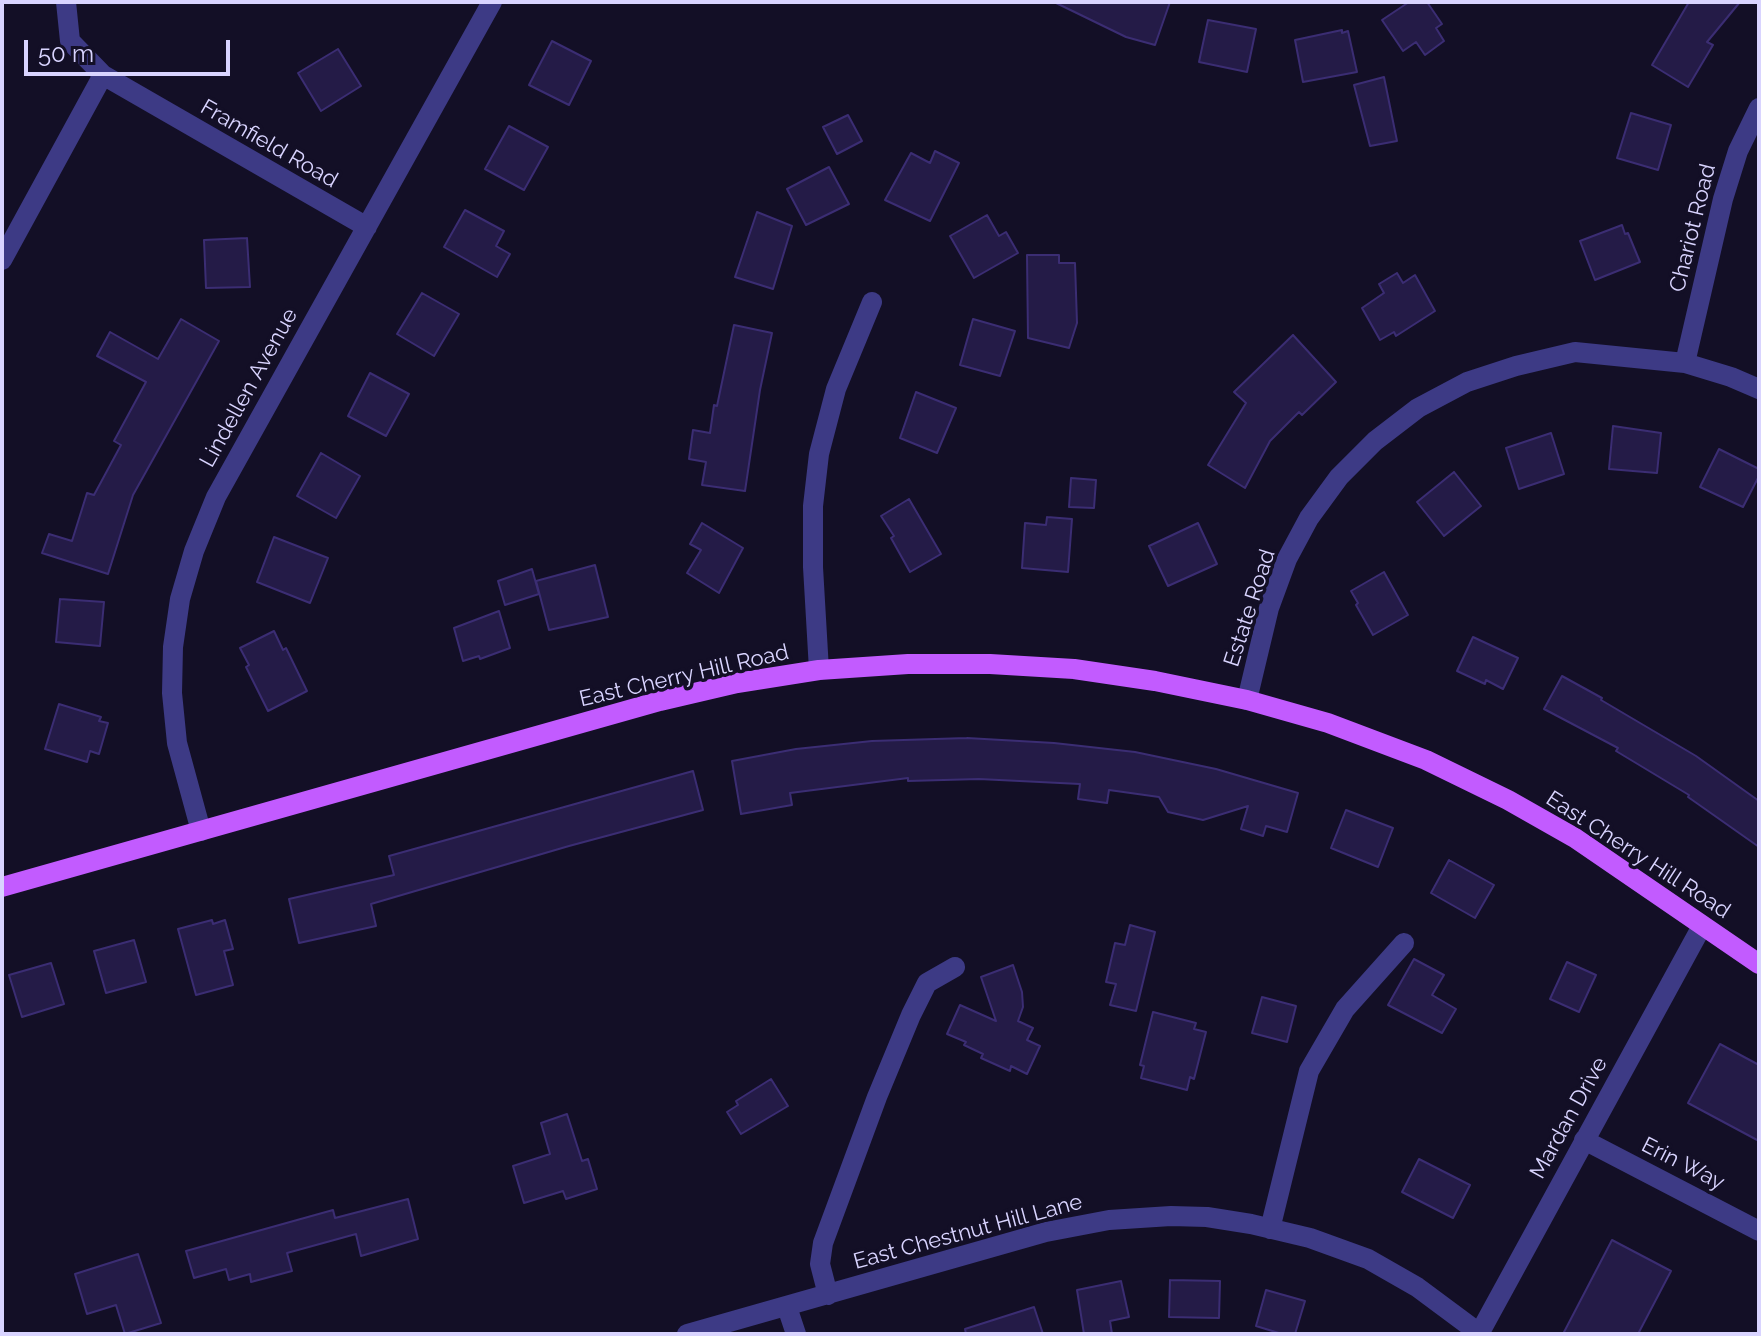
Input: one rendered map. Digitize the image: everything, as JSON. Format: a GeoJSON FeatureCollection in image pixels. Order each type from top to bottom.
{"type":"FeatureCollection","features":[{"type":"Feature","properties":{"kind":"main road","name":"East Cherry Hill Road"},"geometry":{"type":"LineString","coordinates":[[2,887],[660,701],[737,683],[819,670],[908,664],[990,664],[1074,669],[1155,681],[1247,700],[1328,723],[1412,755],[1494,793],[1575,838],[1759,964]]}},
{"type":"Feature","properties":{"kind":"street","name":"Framfield Road"},"geometry":{"type":"LineString","coordinates":[[66,2],[70,41],[103,75],[367,227]]}},
{"type":"Feature","properties":{"kind":"street","name":"Lindellen Avenue"},"geometry":{"type":"LineString","coordinates":[[201,831],[177,743],[172,693],[173,647],[180,599],[194,551],[216,497],[492,2]]}},
{"type":"Feature","properties":{"kind":"street"},"geometry":{"type":"LineString","coordinates":[[2,260],[103,75]]}},
{"type":"Feature","properties":{"kind":"street","name":"Chariot Road"},"geometry":{"type":"LineString","coordinates":[[1685,363],[1723,199],[1738,151],[1759,108]]}},
{"type":"Feature","properties":{"kind":"street"},"geometry":{"type":"LineString","coordinates":[[819,670],[813,521],[819,454],[836,389],[872,302]]}},
{"type":"Feature","properties":{"kind":"street","name":"Estate Road"},"geometry":{"type":"LineString","coordinates":[[1247,700],[1269,608],[1287,559],[1309,518],[1339,477],[1418,408],[1467,382],[1575,352],[1685,363],[1759,389]]}},
{"type":"Feature","properties":{"kind":"street","name":"Mardan Drive"},"geometry":{"type":"LineString","coordinates":[[1479,1333],[1702,926]]}},
{"type":"Feature","properties":{"kind":"street"},"geometry":{"type":"LineString","coordinates":[[1270,1229],[1309,1071],[1345,1009],[1404,943]]}},
{"type":"Feature","properties":{"kind":"street"},"geometry":{"type":"LineString","coordinates":[[828,1295],[820,1264],[823,1243],[877,1097],[927,983],[955,967]]}},
{"type":"Feature","properties":{"kind":"street","name":"Erin Way"},"geometry":{"type":"LineString","coordinates":[[1584,1140],[1759,1231]]}},
{"type":"Feature","properties":{"kind":"street","name":"East Chestnut Hill Lane"},"geometry":{"type":"LineString","coordinates":[[687,1334],[1007,1242],[1109,1220],[1207,1217],[1310,1238],[1368,1259],[1417,1287],[1479,1333]]}},
{"type":"Feature","properties":{"kind":"street"},"geometry":{"type":"LineString","coordinates":[[787,1307],[796,1334]]}},
{"type":"Feature","properties":{"kind":"building"},"geometry":{"type":"Polygon","coordinates":[[[1054,2],[1170,2],[1155,45],[1126,37],[1054,2]]]}},
{"type":"Feature","properties":{"kind":"building"},"geometry":{"type":"Polygon","coordinates":[[[1409,2],[1427,2],[1442,24],[1436,28],[1444,41],[1425,55],[1416,42],[1403,51],[1382,20],[1409,2]]]}},
{"type":"Feature","properties":{"kind":"building"},"geometry":{"type":"Polygon","coordinates":[[[1689,2],[1740,2],[1707,42],[1713,45],[1688,87],[1652,65],[1689,2]]]}},
{"type":"Feature","properties":{"kind":"building"},"geometry":{"type":"Polygon","coordinates":[[[1208,20],[1256,29],[1247,72],[1199,62],[1208,20]]]}},
{"type":"Feature","properties":{"kind":"building"},"geometry":{"type":"Polygon","coordinates":[[[1342,30],[1342,33],[1348,31],[1357,72],[1303,82],[1295,40],[1342,30]]]}},
{"type":"Feature","properties":{"kind":"building"},"geometry":{"type":"Polygon","coordinates":[[[552,41],[591,61],[569,105],[529,85],[552,41]]]}},
{"type":"Feature","properties":{"kind":"building"},"geometry":{"type":"Polygon","coordinates":[[[338,49],[361,86],[321,111],[298,73],[338,49]]]}},
{"type":"Feature","properties":{"kind":"building"},"geometry":{"type":"Polygon","coordinates":[[[1384,77],[1397,141],[1370,146],[1354,85],[1384,77]]]}},
{"type":"Feature","properties":{"kind":"building"},"geometry":{"type":"Polygon","coordinates":[[[1631,113],[1671,125],[1658,170],[1617,158],[1631,113]]]}},
{"type":"Feature","properties":{"kind":"building"},"geometry":{"type":"Polygon","coordinates":[[[848,115],[862,141],[837,154],[823,127],[848,115]]]}},
{"type":"Feature","properties":{"kind":"building"},"geometry":{"type":"Polygon","coordinates":[[[509,126],[548,147],[524,190],[485,169],[509,126]]]}},
{"type":"Feature","properties":{"kind":"building"},"geometry":{"type":"Polygon","coordinates":[[[935,151],[959,163],[930,221],[885,200],[911,153],[930,163],[935,151]]]}},
{"type":"Feature","properties":{"kind":"building"},"geometry":{"type":"Polygon","coordinates":[[[829,167],[849,204],[806,225],[787,189],[829,167]]]}},
{"type":"Feature","properties":{"kind":"building"},"geometry":{"type":"Polygon","coordinates":[[[465,210],[504,231],[496,246],[510,254],[497,277],[444,247],[465,210]]]}},
{"type":"Feature","properties":{"kind":"building"},"geometry":{"type":"Polygon","coordinates":[[[757,212],[792,226],[773,289],[735,277],[757,212]]]}},
{"type":"Feature","properties":{"kind":"building"},"geometry":{"type":"Polygon","coordinates":[[[987,215],[999,236],[1006,232],[1018,253],[974,278],[950,236],[987,215]]]}},
{"type":"Feature","properties":{"kind":"building"},"geometry":{"type":"Polygon","coordinates":[[[1622,225],[1640,262],[1595,280],[1580,241],[1622,225]]]}},
{"type":"Feature","properties":{"kind":"building"},"geometry":{"type":"Polygon","coordinates":[[[247,238],[250,287],[206,288],[204,240],[247,238]]]}},
{"type":"Feature","properties":{"kind":"building"},"geometry":{"type":"Polygon","coordinates":[[[1027,255],[1059,255],[1059,263],[1075,263],[1077,323],[1069,348],[1028,338],[1027,255]]]}},
{"type":"Feature","properties":{"kind":"building"},"geometry":{"type":"Polygon","coordinates":[[[1397,273],[1403,283],[1415,275],[1435,311],[1396,336],[1394,332],[1380,340],[1362,308],[1384,293],[1379,284],[1397,273]]]}},
{"type":"Feature","properties":{"kind":"building"},"geometry":{"type":"Polygon","coordinates":[[[422,293],[459,314],[434,356],[397,334],[422,293]]]}},
{"type":"Feature","properties":{"kind":"building"},"geometry":{"type":"Polygon","coordinates":[[[181,319],[219,341],[133,495],[108,574],[42,553],[49,534],[72,541],[87,493],[94,495],[121,445],[114,441],[146,382],[97,356],[110,332],[158,359],[181,319]]]}},
{"type":"Feature","properties":{"kind":"building"},"geometry":{"type":"Polygon","coordinates":[[[973,319],[1015,331],[1000,376],[960,365],[973,319]]]}},
{"type":"Feature","properties":{"kind":"building"},"geometry":{"type":"Polygon","coordinates":[[[734,325],[772,333],[745,491],[702,485],[706,462],[689,459],[693,430],[710,433],[734,325]]]}},
{"type":"Feature","properties":{"kind":"building"},"geometry":{"type":"Polygon","coordinates":[[[1293,335],[1336,382],[1270,441],[1245,488],[1208,465],[1246,403],[1234,392],[1293,335]]]}},
{"type":"Feature","properties":{"kind":"building"},"geometry":{"type":"Polygon","coordinates":[[[370,373],[409,394],[386,436],[348,416],[370,373]]]}},
{"type":"Feature","properties":{"kind":"building"},"geometry":{"type":"Polygon","coordinates":[[[916,392],[956,408],[937,453],[900,438],[916,392]]]}},
{"type":"Feature","properties":{"kind":"building"},"geometry":{"type":"Polygon","coordinates":[[[1613,426],[1661,433],[1657,473],[1609,469],[1613,426]]]}},
{"type":"Feature","properties":{"kind":"building"},"geometry":{"type":"Polygon","coordinates":[[[1551,433],[1564,474],[1519,489],[1506,448],[1551,433]]]}},
{"type":"Feature","properties":{"kind":"building"},"geometry":{"type":"Polygon","coordinates":[[[1719,449],[1759,469],[1759,476],[1743,507],[1700,487],[1719,449]]]}},
{"type":"Feature","properties":{"kind":"building"},"geometry":{"type":"Polygon","coordinates":[[[321,453],[360,476],[336,518],[297,496],[321,453]]]}},
{"type":"Feature","properties":{"kind":"building"},"geometry":{"type":"Polygon","coordinates":[[[1454,472],[1481,506],[1444,536],[1417,502],[1454,472]]]}},
{"type":"Feature","properties":{"kind":"building"},"geometry":{"type":"Polygon","coordinates":[[[1071,478],[1096,480],[1094,508],[1069,507],[1071,478]]]}},
{"type":"Feature","properties":{"kind":"building"},"geometry":{"type":"Polygon","coordinates":[[[909,499],[941,554],[910,572],[881,516],[909,499]]]}},
{"type":"Feature","properties":{"kind":"building"},"geometry":{"type":"Polygon","coordinates":[[[1047,517],[1072,519],[1068,572],[1022,568],[1025,523],[1046,525],[1047,517]]]}},
{"type":"Feature","properties":{"kind":"building"},"geometry":{"type":"Polygon","coordinates":[[[702,523],[743,548],[719,593],[687,573],[701,550],[690,544],[702,523]]]}},
{"type":"Feature","properties":{"kind":"building"},"geometry":{"type":"Polygon","coordinates":[[[1198,523],[1217,564],[1168,586],[1149,546],[1198,523]]]}},
{"type":"Feature","properties":{"kind":"building"},"geometry":{"type":"Polygon","coordinates":[[[274,537],[328,558],[310,603],[257,582],[274,537]]]}},
{"type":"Feature","properties":{"kind":"building"},"geometry":{"type":"Polygon","coordinates":[[[595,565],[608,617],[549,630],[536,581],[595,565]]]}},
{"type":"Feature","properties":{"kind":"building"},"geometry":{"type":"Polygon","coordinates":[[[532,569],[539,594],[505,605],[498,581],[532,569]]]}},
{"type":"Feature","properties":{"kind":"building"},"geometry":{"type":"Polygon","coordinates":[[[1384,572],[1408,615],[1373,635],[1351,591],[1384,572]]]}},
{"type":"Feature","properties":{"kind":"building"},"geometry":{"type":"Polygon","coordinates":[[[60,599],[104,602],[100,646],[56,642],[60,599]]]}},
{"type":"Feature","properties":{"kind":"building"},"geometry":{"type":"Polygon","coordinates":[[[499,611],[510,648],[480,659],[479,656],[463,661],[454,628],[499,611]]]}},
{"type":"Feature","properties":{"kind":"building"},"geometry":{"type":"Polygon","coordinates":[[[274,631],[307,691],[268,711],[240,648],[274,631]]]}},
{"type":"Feature","properties":{"kind":"building"},"geometry":{"type":"Polygon","coordinates":[[[1473,637],[1518,658],[1503,689],[1457,671],[1473,637]]]}},
{"type":"Feature","properties":{"kind":"building"},"geometry":{"type":"Polygon","coordinates":[[[1562,676],[1696,756],[1759,801],[1759,847],[1689,795],[1616,751],[1618,748],[1544,709],[1562,676]]]}},
{"type":"Feature","properties":{"kind":"building"},"geometry":{"type":"Polygon","coordinates":[[[59,704],[101,717],[99,721],[108,723],[99,754],[90,751],[87,762],[45,749],[59,704]]]}},
{"type":"Feature","properties":{"kind":"building"},"geometry":{"type":"Polygon","coordinates":[[[967,738],[1135,752],[1216,769],[1298,793],[1287,832],[1266,826],[1263,836],[1241,829],[1248,806],[1203,820],[1168,812],[1159,797],[1109,790],[1107,803],[1078,799],[1080,784],[979,779],[908,781],[908,778],[790,793],[792,805],[741,814],[732,761],[796,749],[872,741],[967,738]]]}},
{"type":"Feature","properties":{"kind":"building"},"geometry":{"type":"Polygon","coordinates":[[[693,771],[703,810],[371,904],[376,926],[299,943],[289,899],[394,875],[389,856],[693,771]]]}},
{"type":"Feature","properties":{"kind":"building"},"geometry":{"type":"Polygon","coordinates":[[[1346,810],[1393,828],[1378,867],[1331,848],[1346,810]]]}},
{"type":"Feature","properties":{"kind":"building"},"geometry":{"type":"Polygon","coordinates":[[[1449,860],[1494,885],[1475,918],[1431,893],[1449,860]]]}},
{"type":"Feature","properties":{"kind":"building"},"geometry":{"type":"Polygon","coordinates":[[[212,920],[213,924],[225,920],[233,949],[224,951],[233,985],[196,995],[178,929],[212,920]]]}},
{"type":"Feature","properties":{"kind":"building"},"geometry":{"type":"Polygon","coordinates":[[[1130,925],[1155,932],[1136,1011],[1110,1005],[1116,984],[1106,982],[1115,943],[1125,945],[1130,925]]]}},
{"type":"Feature","properties":{"kind":"building"},"geometry":{"type":"Polygon","coordinates":[[[134,940],[146,982],[106,993],[94,951],[134,940]]]}},
{"type":"Feature","properties":{"kind":"building"},"geometry":{"type":"Polygon","coordinates":[[[1414,959],[1444,975],[1432,995],[1456,1009],[1442,1033],[1388,1005],[1414,959]]]}},
{"type":"Feature","properties":{"kind":"building"},"geometry":{"type":"Polygon","coordinates":[[[1567,962],[1596,975],[1579,1012],[1550,999],[1567,962]]]}},
{"type":"Feature","properties":{"kind":"building"},"geometry":{"type":"Polygon","coordinates":[[[51,963],[64,1004],[22,1017],[9,975],[51,963]]]}},
{"type":"Feature","properties":{"kind":"building"},"geometry":{"type":"Polygon","coordinates":[[[1013,965],[1022,992],[1023,1007],[1018,1021],[1033,1028],[1027,1040],[1040,1046],[1027,1074],[1011,1066],[1010,1071],[981,1058],[983,1054],[964,1045],[966,1042],[947,1034],[960,1005],[996,1021],[981,977],[1013,965]]]}},
{"type":"Feature","properties":{"kind":"building"},"geometry":{"type":"Polygon","coordinates":[[[1262,997],[1296,1006],[1287,1042],[1252,1033],[1262,997]]]}},
{"type":"Feature","properties":{"kind":"building"},"geometry":{"type":"Polygon","coordinates":[[[1153,1012],[1196,1023],[1194,1029],[1206,1032],[1194,1079],[1190,1077],[1187,1090],[1141,1078],[1144,1066],[1140,1065],[1153,1012]]]}},
{"type":"Feature","properties":{"kind":"building"},"geometry":{"type":"Polygon","coordinates":[[[1720,1044],[1759,1065],[1759,1141],[1688,1103],[1720,1044]]]}},
{"type":"Feature","properties":{"kind":"building"},"geometry":{"type":"Polygon","coordinates":[[[771,1079],[788,1106],[741,1134],[727,1112],[738,1105],[736,1101],[771,1079]]]}},
{"type":"Feature","properties":{"kind":"building"},"geometry":{"type":"Polygon","coordinates":[[[567,1114],[582,1161],[588,1159],[597,1189],[566,1199],[563,1191],[524,1203],[513,1166],[550,1154],[541,1123],[567,1114]]]}},
{"type":"Feature","properties":{"kind":"building"},"geometry":{"type":"Polygon","coordinates":[[[1419,1159],[1470,1185],[1453,1218],[1402,1192],[1419,1159]]]}},
{"type":"Feature","properties":{"kind":"building"},"geometry":{"type":"Polygon","coordinates":[[[408,1199],[418,1239],[361,1256],[356,1234],[287,1253],[292,1271],[251,1282],[250,1274],[229,1280],[226,1269],[194,1278],[186,1251],[333,1210],[335,1218],[408,1199]]]}},
{"type":"Feature","properties":{"kind":"building"},"geometry":{"type":"Polygon","coordinates":[[[1612,1240],[1671,1271],[1638,1334],[1563,1334],[1612,1240]]]}},
{"type":"Feature","properties":{"kind":"building"},"geometry":{"type":"Polygon","coordinates":[[[138,1254],[161,1323],[125,1334],[116,1305],[87,1314],[75,1274],[138,1254]]]}},
{"type":"Feature","properties":{"kind":"building"},"geometry":{"type":"Polygon","coordinates":[[[1170,1280],[1220,1281],[1219,1318],[1169,1317],[1170,1280]]]}},
{"type":"Feature","properties":{"kind":"building"},"geometry":{"type":"Polygon","coordinates":[[[1121,1281],[1129,1317],[1110,1321],[1112,1334],[1084,1334],[1077,1290],[1121,1281]]]}},
{"type":"Feature","properties":{"kind":"building"},"geometry":{"type":"Polygon","coordinates":[[[1266,1290],[1305,1301],[1295,1334],[1282,1334],[1256,1326],[1266,1290]]]}},
{"type":"Feature","properties":{"kind":"building"},"geometry":{"type":"Polygon","coordinates":[[[1034,1307],[1043,1334],[966,1334],[965,1329],[1034,1307]]]}}]}
